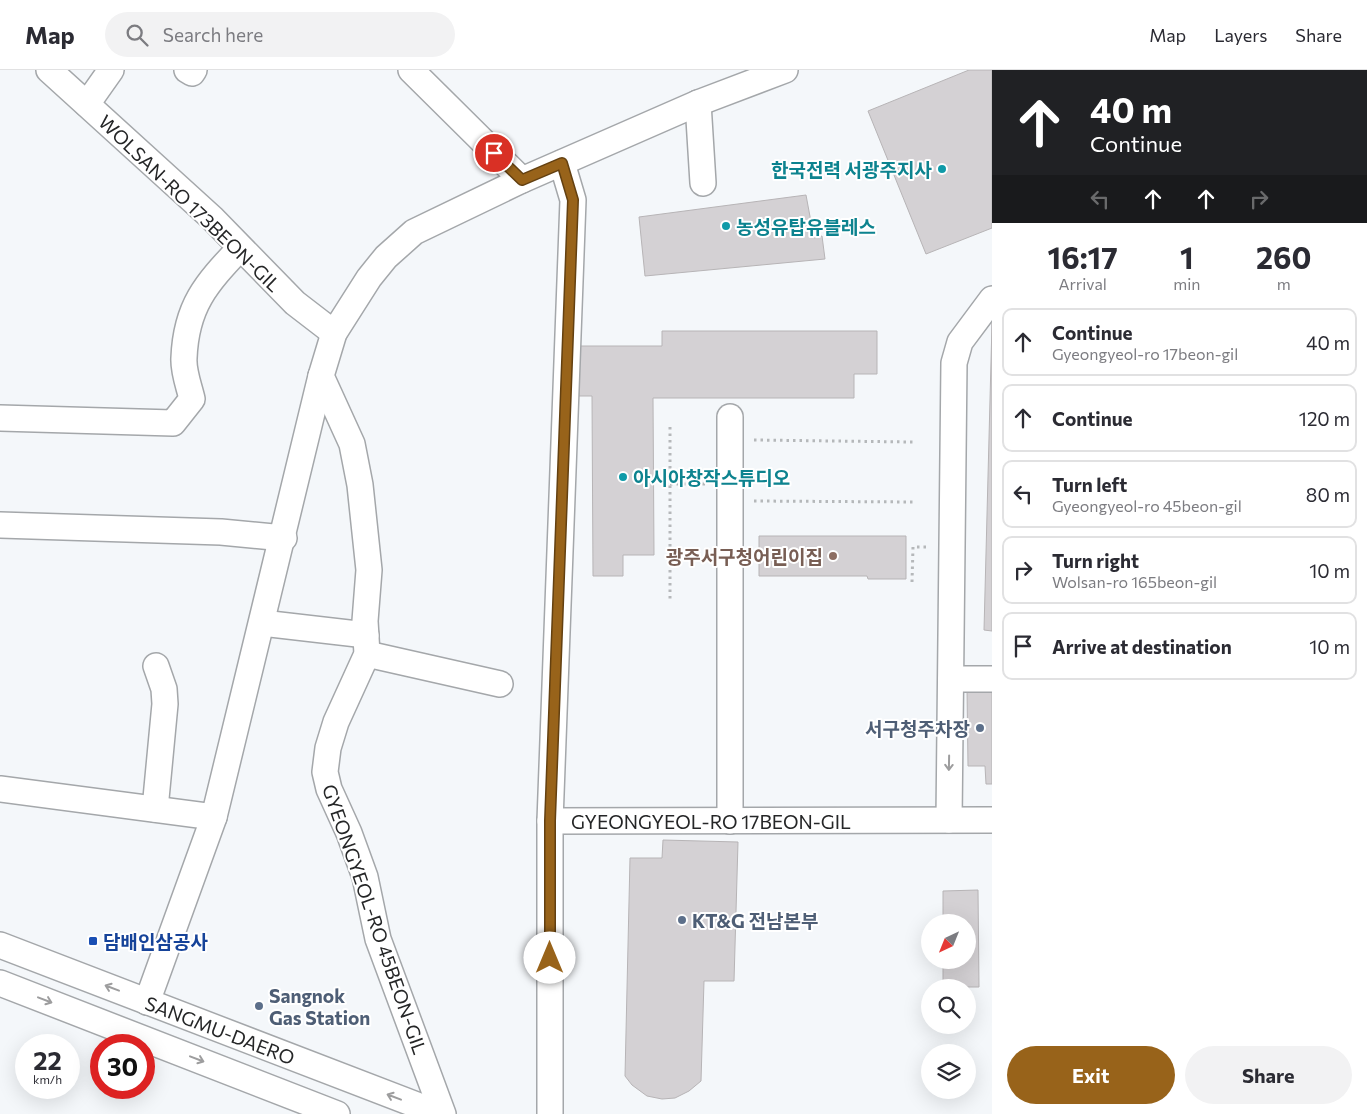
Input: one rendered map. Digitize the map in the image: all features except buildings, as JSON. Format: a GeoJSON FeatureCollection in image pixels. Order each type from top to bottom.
{"type":"FeatureCollection","features":[{"type":"Feature","properties":{"kind":"street","name":"WOLSAN-RO 173BEON-GIL"},"geometry":{"type":"LineString","coordinates":[[50,70],[180,188],[295,303],[334,334]]}},
{"type":"Feature","properties":{"kind":"street"},"geometry":{"type":"LineString","coordinates":[[87,104],[111,70]]}},
{"type":"Feature","properties":{"kind":"street"},"geometry":{"type":"LineString","coordinates":[[187,70],[192,73],[194,70]]}},
{"type":"Feature","properties":{"kind":"street"},"geometry":{"type":"LineString","coordinates":[[411,70],[522,180]]}},
{"type":"Feature","properties":{"kind":"street"},"geometry":{"type":"LineString","coordinates":[[147,1002],[214,817],[284,538],[321,376],[334,334],[369,278],[386,257],[414,232],[522,180],[698,103],[785,70]]}},
{"type":"Feature","properties":{"kind":"street"},"geometry":{"type":"LineString","coordinates":[[698,103],[703,183]]}},
{"type":"Feature","properties":{"kind":"street","name":"GYEONGYEOL-RO 17BEON-GIL"},"geometry":{"type":"LineString","coordinates":[[562,163],[573,200],[550,821],[992,820]]}},
{"type":"Feature","properties":{"kind":"street"},"geometry":{"type":"LineString","coordinates":[[0,418],[173,422],[192,399],[184,359],[192,311],[198,296],[211,278],[240,248]]}},
{"type":"Feature","properties":{"kind":"street"},"geometry":{"type":"LineString","coordinates":[[949,820],[954,363],[960,342],[992,299]]}},
{"type":"Feature","properties":{"kind":"street","name":"GYEONGYEOL-RO 45BEON-GIL"},"geometry":{"type":"LineString","coordinates":[[321,376],[352,444],[360,485],[369,570],[366,644],[336,722],[328,748],[326,772],[329,789],[349,833],[364,878],[378,939],[441,1114]]}},
{"type":"Feature","properties":{"kind":"street"},"geometry":{"type":"LineString","coordinates":[[730,429],[730,821]]}},
{"type":"Feature","properties":{"kind":"street"},"geometry":{"type":"LineString","coordinates":[[0,525],[221,532],[284,538]]}},
{"type":"Feature","properties":{"kind":"street"},"geometry":{"type":"LineString","coordinates":[[262,623],[366,644],[500,684]]}},
{"type":"Feature","properties":{"kind":"street"},"geometry":{"type":"LineString","coordinates":[[155,810],[165,704],[164,689],[156,666]]}},
{"type":"Feature","properties":{"kind":"street"},"geometry":{"type":"LineString","coordinates":[[952,679],[992,680]]}},
{"type":"Feature","properties":{"kind":"street"},"geometry":{"type":"LineString","coordinates":[[0,789],[214,817]]}},
{"type":"Feature","properties":{"kind":"street"},"geometry":{"type":"LineString","coordinates":[[550,821],[550,1114]]}},
{"type":"Feature","properties":{"kind":"street"},"geometry":{"type":"LineString","coordinates":[[0,927],[33,959]]}},
{"type":"Feature","properties":{"kind":"street","name":"SANGMU-DAERO"},"geometry":{"type":"LineString","coordinates":[[0,945],[441,1114]]}},
{"type":"Feature","properties":{"kind":"street","name":"SANGMU-DAERO"},"geometry":{"type":"LineString","coordinates":[[0,982],[338,1114]]}},
{"type":"Feature","properties":{"kind":"path"},"geometry":{"type":"LineString","coordinates":[[670,426],[670,602]]}},
{"type":"Feature","properties":{"kind":"path"},"geometry":{"type":"LineString","coordinates":[[730,429],[913,442]]}},
{"type":"Feature","properties":{"kind":"path"},"geometry":{"type":"LineString","coordinates":[[670,484],[730,492],[913,502]]}},
{"type":"Feature","properties":{"kind":"path"},"geometry":{"type":"LineString","coordinates":[[912,582],[913,547],[952,548]]}},
{"type":"Feature","properties":{"kind":"place","name":"한국전력 서광주지사"},"geometry":{"type":"Point","coordinates":[942,169]}},
{"type":"Feature","properties":{"kind":"place","name":"농성유탑유블레스"},"geometry":{"type":"Point","coordinates":[726,226]}},
{"type":"Feature","properties":{"kind":"place","name":"아시아창작스튜디오"},"geometry":{"type":"Point","coordinates":[623,477]}},
{"type":"Feature","properties":{"kind":"place","name":"광주서구청어린이집"},"geometry":{"type":"Point","coordinates":[833,556]}},
{"type":"Feature","properties":{"kind":"place","name":"서구청주차장"},"geometry":{"type":"Point","coordinates":[980,728]}},
{"type":"Feature","properties":{"kind":"place","name":"KT&G 전남본부"},"geometry":{"type":"Point","coordinates":[682,920]}},
{"type":"Feature","properties":{"kind":"place","name":"담배인삼공사"},"geometry":{"type":"Point","coordinates":[93,941]}},
{"type":"Feature","properties":{"kind":"place","name":"Sangnok Gas Station"},"geometry":{"type":"Point","coordinates":[259,1006]}},
{"type":"Feature","properties":{"kind":"route"},"geometry":{"type":"LineString","coordinates":[[494,153],[522,180],[562,163],[573,200],[550,821],[550,958]]}}]}
